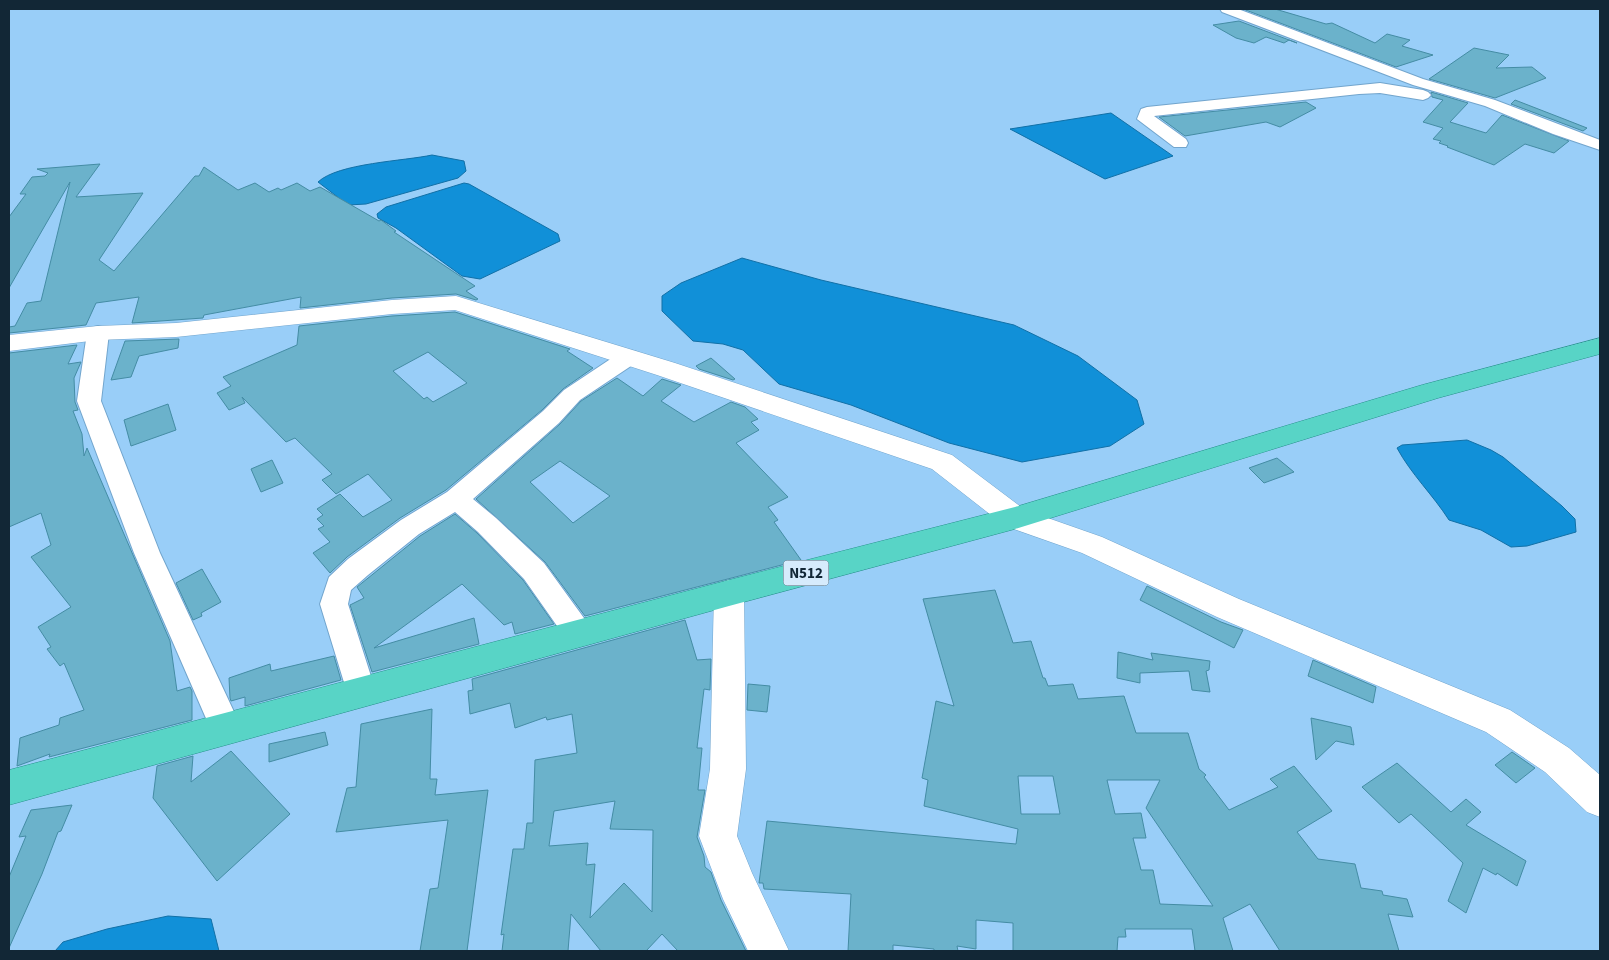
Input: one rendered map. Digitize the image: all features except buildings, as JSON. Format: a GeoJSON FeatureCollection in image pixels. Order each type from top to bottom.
{"type":"FeatureCollection","features":[{"type":"Feature","properties":{"kind":"highway","name":"N512"},"geometry":{"type":"LineString","coordinates":[[9,788],[728,593],[1014,518],[1431,391],[1600,346]]}},
{"type":"Feature","properties":{"kind":"street"},"geometry":{"type":"LineString","coordinates":[[1227,9],[1418,82],[1490,103],[1559,131],[1600,145]]}},
{"type":"Feature","properties":{"kind":"street"},"geometry":{"type":"LineString","coordinates":[[1180,143],[1145,119],[1147,112],[1359,89],[1380,88],[1442,97],[1450,92]]}},
{"type":"Feature","properties":{"kind":"street"},"geometry":{"type":"LineString","coordinates":[[9,343],[98,333],[176,330],[392,307],[456,303],[629,357],[942,462],[1014,518],[1092,545],[1228,608],[1498,720],[1558,760],[1600,799]]}},
{"type":"Feature","properties":{"kind":"street"},"geometry":{"type":"LineString","coordinates":[[98,333],[88,401],[147,553],[226,729]]}},
{"type":"Feature","properties":{"kind":"street"},"geometry":{"type":"LineString","coordinates":[[361,692],[334,604],[340,585],[358,567],[410,527],[456,499],[551,417],[572,395],[629,357]]}},
{"type":"Feature","properties":{"kind":"street"},"geometry":{"type":"LineString","coordinates":[[456,499],[487,525],[534,571],[579,634]]}},
{"type":"Feature","properties":{"kind":"street"},"geometry":{"type":"LineString","coordinates":[[728,593],[728,770],[718,836],[737,885],[769,951]]}},
{"type":"Feature","properties":{"kind":"water"},"geometry":{"type":"Polygon","coordinates":[[[1111,113],[1173,156],[1105,179],[1010,129],[1111,113]]]}},
{"type":"Feature","properties":{"kind":"water"},"geometry":{"type":"Polygon","coordinates":[[[432,155],[464,161],[466,171],[458,178],[366,204],[348,205],[318,182],[340,171],[356,167],[432,155]]]}},
{"type":"Feature","properties":{"kind":"water"},"geometry":{"type":"Polygon","coordinates":[[[464,183],[469,184],[558,234],[560,241],[480,279],[462,276],[396,228],[378,218],[377,214],[386,207],[464,183]]]}},
{"type":"Feature","properties":{"kind":"water"},"geometry":{"type":"Polygon","coordinates":[[[742,258],[821,280],[1014,325],[1078,356],[1137,400],[1144,424],[1110,446],[1022,462],[949,443],[851,405],[779,384],[743,350],[723,344],[693,341],[662,311],[662,296],[681,283],[742,258]]]}},
{"type":"Feature","properties":{"kind":"water"},"geometry":{"type":"Polygon","coordinates":[[[1467,440],[1503,457],[1562,506],[1575,519],[1576,532],[1527,546],[1511,547],[1481,530],[1449,520],[1397,448],[1402,445],[1467,440]]]}},
{"type":"Feature","properties":{"kind":"water"},"geometry":{"type":"Polygon","coordinates":[[[168,916],[211,919],[219,951],[55,951],[63,942],[107,929],[168,916]]]}}]}
